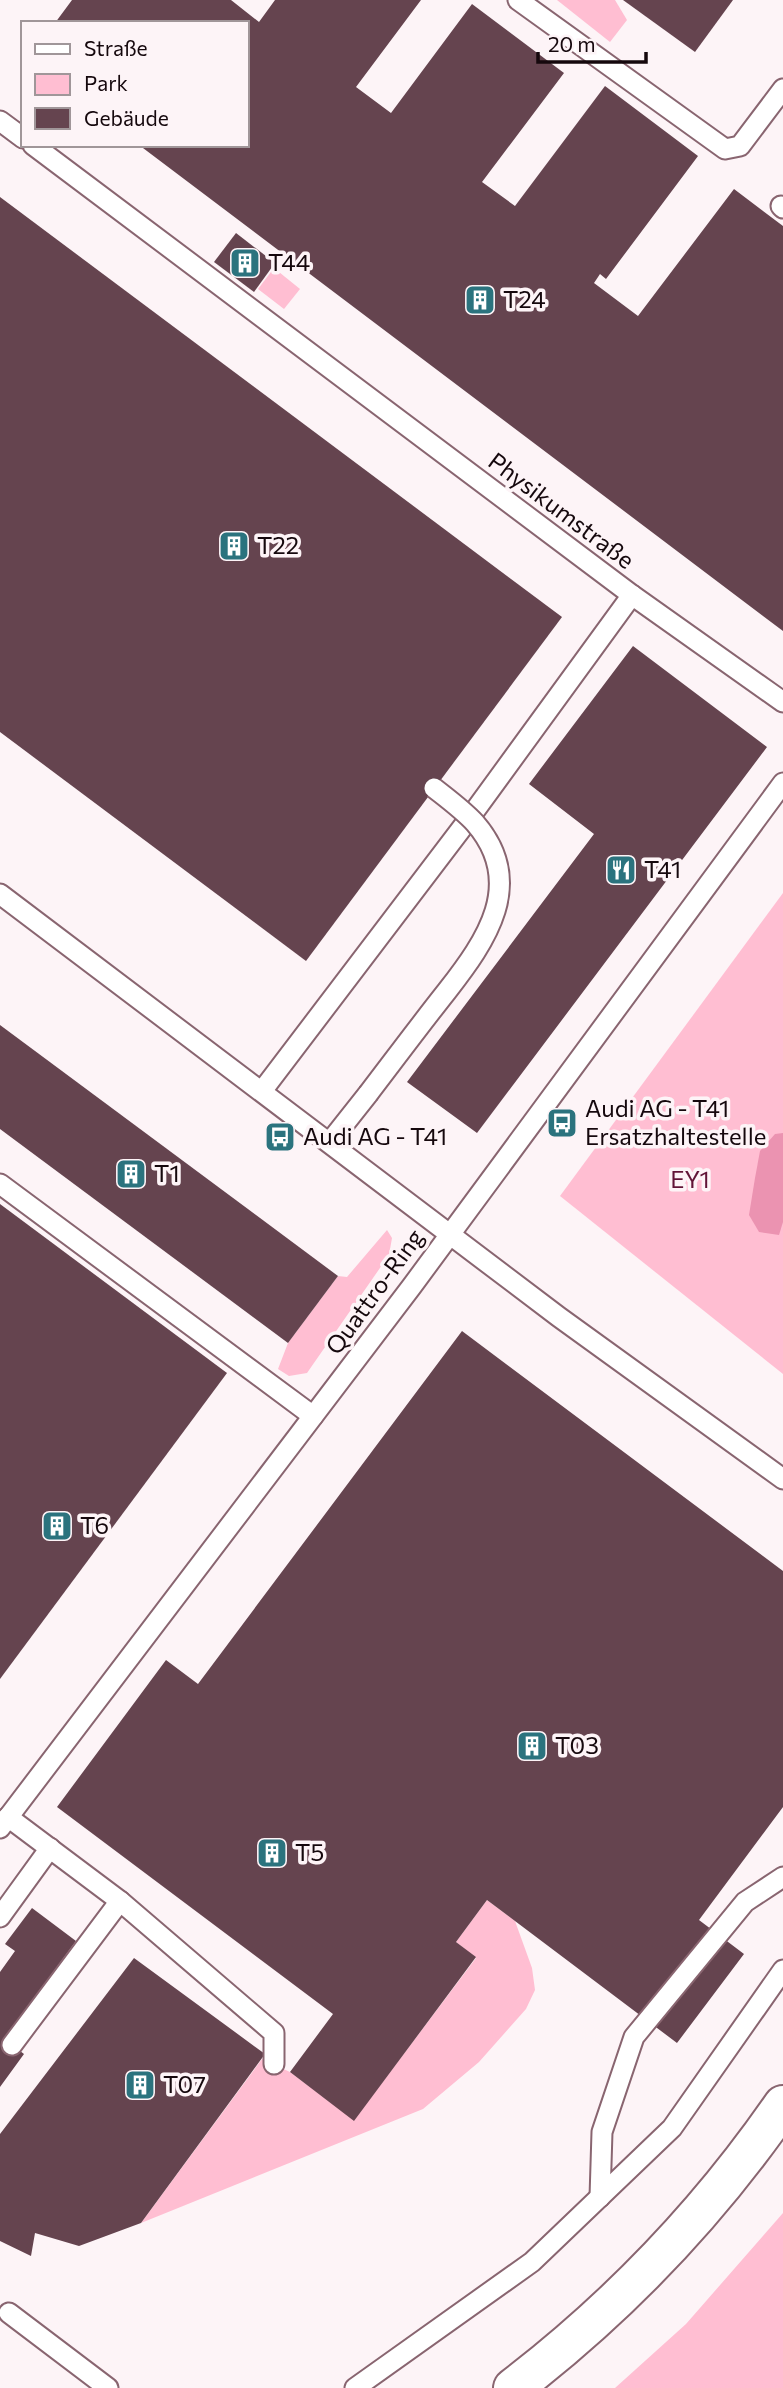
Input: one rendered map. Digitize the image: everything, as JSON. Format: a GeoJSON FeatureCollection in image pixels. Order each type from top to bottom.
{"type":"FeatureCollection","features":[{"type":"Feature","properties":{"kind":"main road"},"geometry":{"type":"LineString","coordinates":[[513,2388],[589,2325],[650,2267],[698,2213],[783,2105]]}},
{"type":"Feature","properties":{"kind":"lane"},"geometry":{"type":"LineString","coordinates":[[519,0],[717,145],[732,149],[740,146],[783,89]]}},
{"type":"Feature","properties":{"kind":"lane"},"geometry":{"type":"LineString","coordinates":[[0,121],[21,137]]}},
{"type":"Feature","properties":{"kind":"lane","name":"Physikumstraße"},"geometry":{"type":"LineString","coordinates":[[36,147],[632,595],[468,820],[262,1091]]}},
{"type":"Feature","properties":{"kind":"lane"},"geometry":{"type":"LineString","coordinates":[[632,595],[783,702]]}},
{"type":"Feature","properties":{"kind":"lane"},"geometry":{"type":"LineString","coordinates":[[783,783],[449,1233],[783,1479]]}},
{"type":"Feature","properties":{"kind":"lane"},"geometry":{"type":"LineString","coordinates":[[330,1142],[481,948],[495,917],[499,892],[497,867],[489,845],[476,824],[434,788]]}},
{"type":"Feature","properties":{"kind":"lane","name":"Quattro-Ring"},"geometry":{"type":"LineString","coordinates":[[0,894],[449,1233],[4,1823]]}},
{"type":"Feature","properties":{"kind":"lane"},"geometry":{"type":"LineString","coordinates":[[0,1184],[313,1416]]}},
{"type":"Feature","properties":{"kind":"lane"},"geometry":{"type":"LineString","coordinates":[[4,1823],[50,1848],[120,1901],[274,2033],[274,2064]]}},
{"type":"Feature","properties":{"kind":"lane"},"geometry":{"type":"LineString","coordinates":[[0,1917],[50,1848]]}},
{"type":"Feature","properties":{"kind":"lane"},"geometry":{"type":"LineString","coordinates":[[600,2197],[602,2132],[634,2037],[745,1902],[783,1877]]}},
{"type":"Feature","properties":{"kind":"lane"},"geometry":{"type":"LineString","coordinates":[[12,2045],[23,2022],[120,1901]]}},
{"type":"Feature","properties":{"kind":"lane"},"geometry":{"type":"LineString","coordinates":[[355,2388],[532,2262],[672,2128],[783,1970]]}},
{"type":"Feature","properties":{"kind":"lane"},"geometry":{"type":"LineString","coordinates":[[9,2313],[108,2388]]}},
{"type":"Feature","properties":{"kind":"green space"},"geometry":{"type":"Polygon","coordinates":[[[557,0],[615,0],[627,20],[610,42],[557,0]]]}},
{"type":"Feature","properties":{"kind":"green space"},"geometry":{"type":"Polygon","coordinates":[[[274,268],[300,289],[284,309],[258,289],[274,268]]]}},
{"type":"Feature","properties":{"kind":"green space","name":"EY1"},"geometry":{"type":"Polygon","coordinates":[[[783,893],[783,1374],[560,1196],[783,893]]]}},
{"type":"Feature","properties":{"kind":"green space"},"geometry":{"type":"Polygon","coordinates":[[[387,1230],[392,1238],[389,1255],[307,1373],[289,1376],[278,1369],[288,1343],[338,1276],[347,1277],[387,1230]]]}},
{"type":"Feature","properties":{"kind":"green space"},"geometry":{"type":"Polygon","coordinates":[[[487,1900],[515,1921],[532,1968],[535,1990],[526,2009],[479,2062],[423,2109],[141,2223],[262,2059],[290,2072],[354,2120],[476,1958],[456,1942],[487,1900]]]}},
{"type":"Feature","properties":{"kind":"green space"},"geometry":{"type":"Polygon","coordinates":[[[783,2213],[783,2388],[615,2388],[686,2324],[783,2213]]]}},
{"type":"Feature","properties":{"kind":"shaded area"},"geometry":{"type":"Polygon","coordinates":[[[783,1133],[783,1222],[779,1235],[759,1232],[749,1215],[760,1151],[775,1134],[783,1133]]]}},
{"type":"Feature","properties":{"kind":"building","name":"T24"},"geometry":{"type":"Polygon","coordinates":[[[72,0],[231,0],[259,22],[275,0],[421,0],[356,87],[391,113],[472,4],[564,73],[482,182],[515,206],[605,86],[698,156],[606,279],[600,274],[594,283],[638,316],[734,189],[783,226],[783,631],[142,147],[248,147],[248,21],[56,21],[72,0]]]}},
{"type":"Feature","properties":{"kind":"building"},"geometry":{"type":"Polygon","coordinates":[[[623,0],[733,0],[695,52],[623,0]]]}},
{"type":"Feature","properties":{"kind":"building","name":"T22"},"geometry":{"type":"Polygon","coordinates":[[[0,197],[562,617],[306,961],[0,732],[0,197]]]}},
{"type":"Feature","properties":{"kind":"building","name":"T44"},"geometry":{"type":"Polygon","coordinates":[[[236,233],[275,263],[254,292],[214,262],[236,233]]]}},
{"type":"Feature","properties":{"kind":"building","name":"T41"},"geometry":{"type":"Polygon","coordinates":[[[633,646],[767,747],[477,1133],[407,1082],[594,834],[529,784],[633,646]]]}},
{"type":"Feature","properties":{"kind":"building","name":"T1"},"geometry":{"type":"Polygon","coordinates":[[[0,1025],[338,1276],[288,1343],[0,1129],[0,1025]]]}},
{"type":"Feature","properties":{"kind":"building","name":"T6"},"geometry":{"type":"Polygon","coordinates":[[[0,1204],[227,1373],[0,1679],[0,1204]]]}},
{"type":"Feature","properties":{"kind":"building","name":"T03"},"geometry":{"type":"Polygon","coordinates":[[[462,1331],[783,1571],[783,1807],[699,1920],[744,1954],[677,2043],[487,1900],[456,1942],[476,1957],[354,2121],[290,2072],[333,2014],[57,1807],[166,1660],[198,1684],[462,1331]]]}},
{"type":"Feature","properties":{"kind":"building"},"geometry":{"type":"Polygon","coordinates":[[[32,1908],[76,1941],[4,2039],[24,2054],[0,2087],[0,1972],[15,1951],[5,1944],[32,1908]]]}},
{"type":"Feature","properties":{"kind":"building","name":"T07"},"geometry":{"type":"Polygon","coordinates":[[[134,1958],[265,2054],[141,2223],[79,2246],[35,2233],[31,2256],[0,2241],[0,2134],[134,1958]]]}},
{"type":"Feature","properties":{"kind":"place","name":"T44"},"geometry":{"type":"Point","coordinates":[245,263]}},
{"type":"Feature","properties":{"kind":"place","name":"T24"},"geometry":{"type":"Point","coordinates":[480,300]}},
{"type":"Feature","properties":{"kind":"place","name":"T22"},"geometry":{"type":"Point","coordinates":[234,546]}},
{"type":"Feature","properties":{"kind":"place","name":"T41"},"geometry":{"type":"Point","coordinates":[621,870]}},
{"type":"Feature","properties":{"kind":"place","name":"Audi AG - T41 Ersatzhaltestelle"},"geometry":{"type":"Point","coordinates":[562,1123]}},
{"type":"Feature","properties":{"kind":"place","name":"Audi AG - T41"},"geometry":{"type":"Point","coordinates":[280,1137]}},
{"type":"Feature","properties":{"kind":"place","name":"T1"},"geometry":{"type":"Point","coordinates":[131,1174]}},
{"type":"Feature","properties":{"kind":"place","name":"T6"},"geometry":{"type":"Point","coordinates":[57,1526]}},
{"type":"Feature","properties":{"kind":"place","name":"T03"},"geometry":{"type":"Point","coordinates":[532,1746]}},
{"type":"Feature","properties":{"kind":"place","name":"T5"},"geometry":{"type":"Point","coordinates":[272,1853]}},
{"type":"Feature","properties":{"kind":"place","name":"T07"},"geometry":{"type":"Point","coordinates":[140,2085]}}]}
